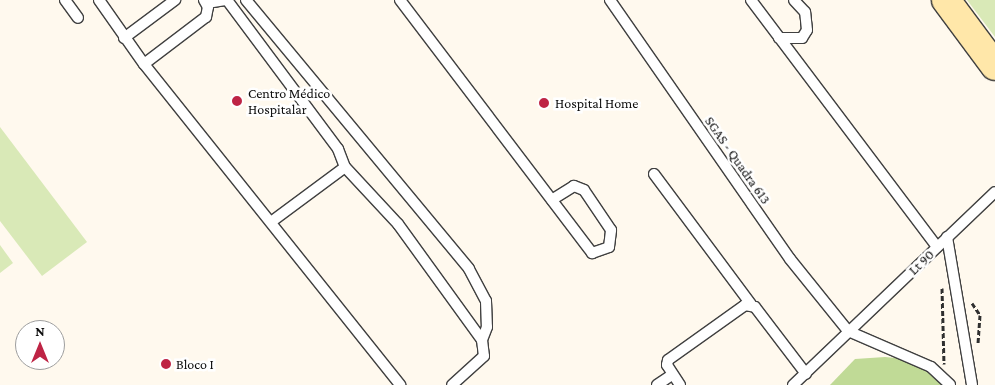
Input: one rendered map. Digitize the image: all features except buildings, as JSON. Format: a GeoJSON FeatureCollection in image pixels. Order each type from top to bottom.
{"type":"FeatureCollection","features":[{"type":"Feature","properties":{"kind":"street"},"geometry":{"type":"LineString","coordinates":[[946,0],[995,66]]}},
{"type":"Feature","properties":{"kind":"lane"},"geometry":{"type":"LineString","coordinates":[[65,0],[78,18]]}},
{"type":"Feature","properties":{"kind":"lane"},"geometry":{"type":"LineString","coordinates":[[124,38],[175,0]]}},
{"type":"Feature","properties":{"kind":"lane"},"geometry":{"type":"LineString","coordinates":[[144,64],[200,23],[208,11],[205,2],[227,0],[338,149],[346,167],[398,224],[482,340]]}},
{"type":"Feature","properties":{"kind":"lane"},"geometry":{"type":"LineString","coordinates":[[246,0],[469,269],[486,301],[487,327],[482,340],[484,356],[452,385]]}},
{"type":"Feature","properties":{"kind":"lane"},"geometry":{"type":"LineString","coordinates":[[400,0],[592,253],[609,247],[611,230],[584,190],[574,186],[552,200]]}},
{"type":"Feature","properties":{"kind":"lane","name":"SGAS - Quadra 613"},"geometry":{"type":"LineString","coordinates":[[610,0],[790,259],[848,332]]}},
{"type":"Feature","properties":{"kind":"lane"},"geometry":{"type":"LineString","coordinates":[[751,0],[937,247]]}},
{"type":"Feature","properties":{"kind":"lane"},"geometry":{"type":"LineString","coordinates":[[779,38],[802,38],[807,30],[805,12],[794,0]]}},
{"type":"Feature","properties":{"kind":"lane"},"geometry":{"type":"LineString","coordinates":[[102,1],[124,38],[144,64],[400,385]]}},
{"type":"Feature","properties":{"kind":"lane"},"geometry":{"type":"LineString","coordinates":[[271,222],[346,167]]}},
{"type":"Feature","properties":{"kind":"lane"},"geometry":{"type":"LineString","coordinates":[[654,174],[806,374]]}},
{"type":"Feature","properties":{"kind":"lane","name":"Lt 90"},"geometry":{"type":"LineString","coordinates":[[793,385],[995,192]]}},
{"type":"Feature","properties":{"kind":"lane"},"geometry":{"type":"LineString","coordinates":[[947,237],[972,385]]}},
{"type":"Feature","properties":{"kind":"lane"},"geometry":{"type":"LineString","coordinates":[[680,385],[672,375],[668,360],[725,317],[751,304]]}},
{"type":"Feature","properties":{"kind":"lane"},"geometry":{"type":"LineString","coordinates":[[848,332],[880,342],[942,377],[950,385]]}},
{"type":"Feature","properties":{"kind":"lane"},"geometry":{"type":"LineString","coordinates":[[657,385],[672,375]]}},
{"type":"Feature","properties":{"kind":"path"},"geometry":{"type":"LineString","coordinates":[[942,377],[946,341],[941,293],[952,263]]}},
{"type":"Feature","properties":{"kind":"green space"},"geometry":{"type":"Polygon","coordinates":[[[967,0],[995,0],[995,37],[967,0]]]}},
{"type":"Feature","properties":{"kind":"green space"},"geometry":{"type":"Polygon","coordinates":[[[0,127],[87,242],[42,276],[0,221],[0,127]]]}},
{"type":"Feature","properties":{"kind":"green space"},"geometry":{"type":"Polygon","coordinates":[[[0,245],[13,263],[0,273],[0,245]]]}},
{"type":"Feature","properties":{"kind":"green space"},"geometry":{"type":"Polygon","coordinates":[[[885,357],[917,360],[946,385],[830,385],[855,359],[885,357]]]}},
{"type":"Feature","properties":{"kind":"place","name":"Centro Médico Hospitalar"},"geometry":{"type":"Point","coordinates":[237,101]}},
{"type":"Feature","properties":{"kind":"place","name":"Hospital Home"},"geometry":{"type":"Point","coordinates":[544,103]}},
{"type":"Feature","properties":{"kind":"place","name":"Bloco I"},"geometry":{"type":"Point","coordinates":[166,364]}}]}
